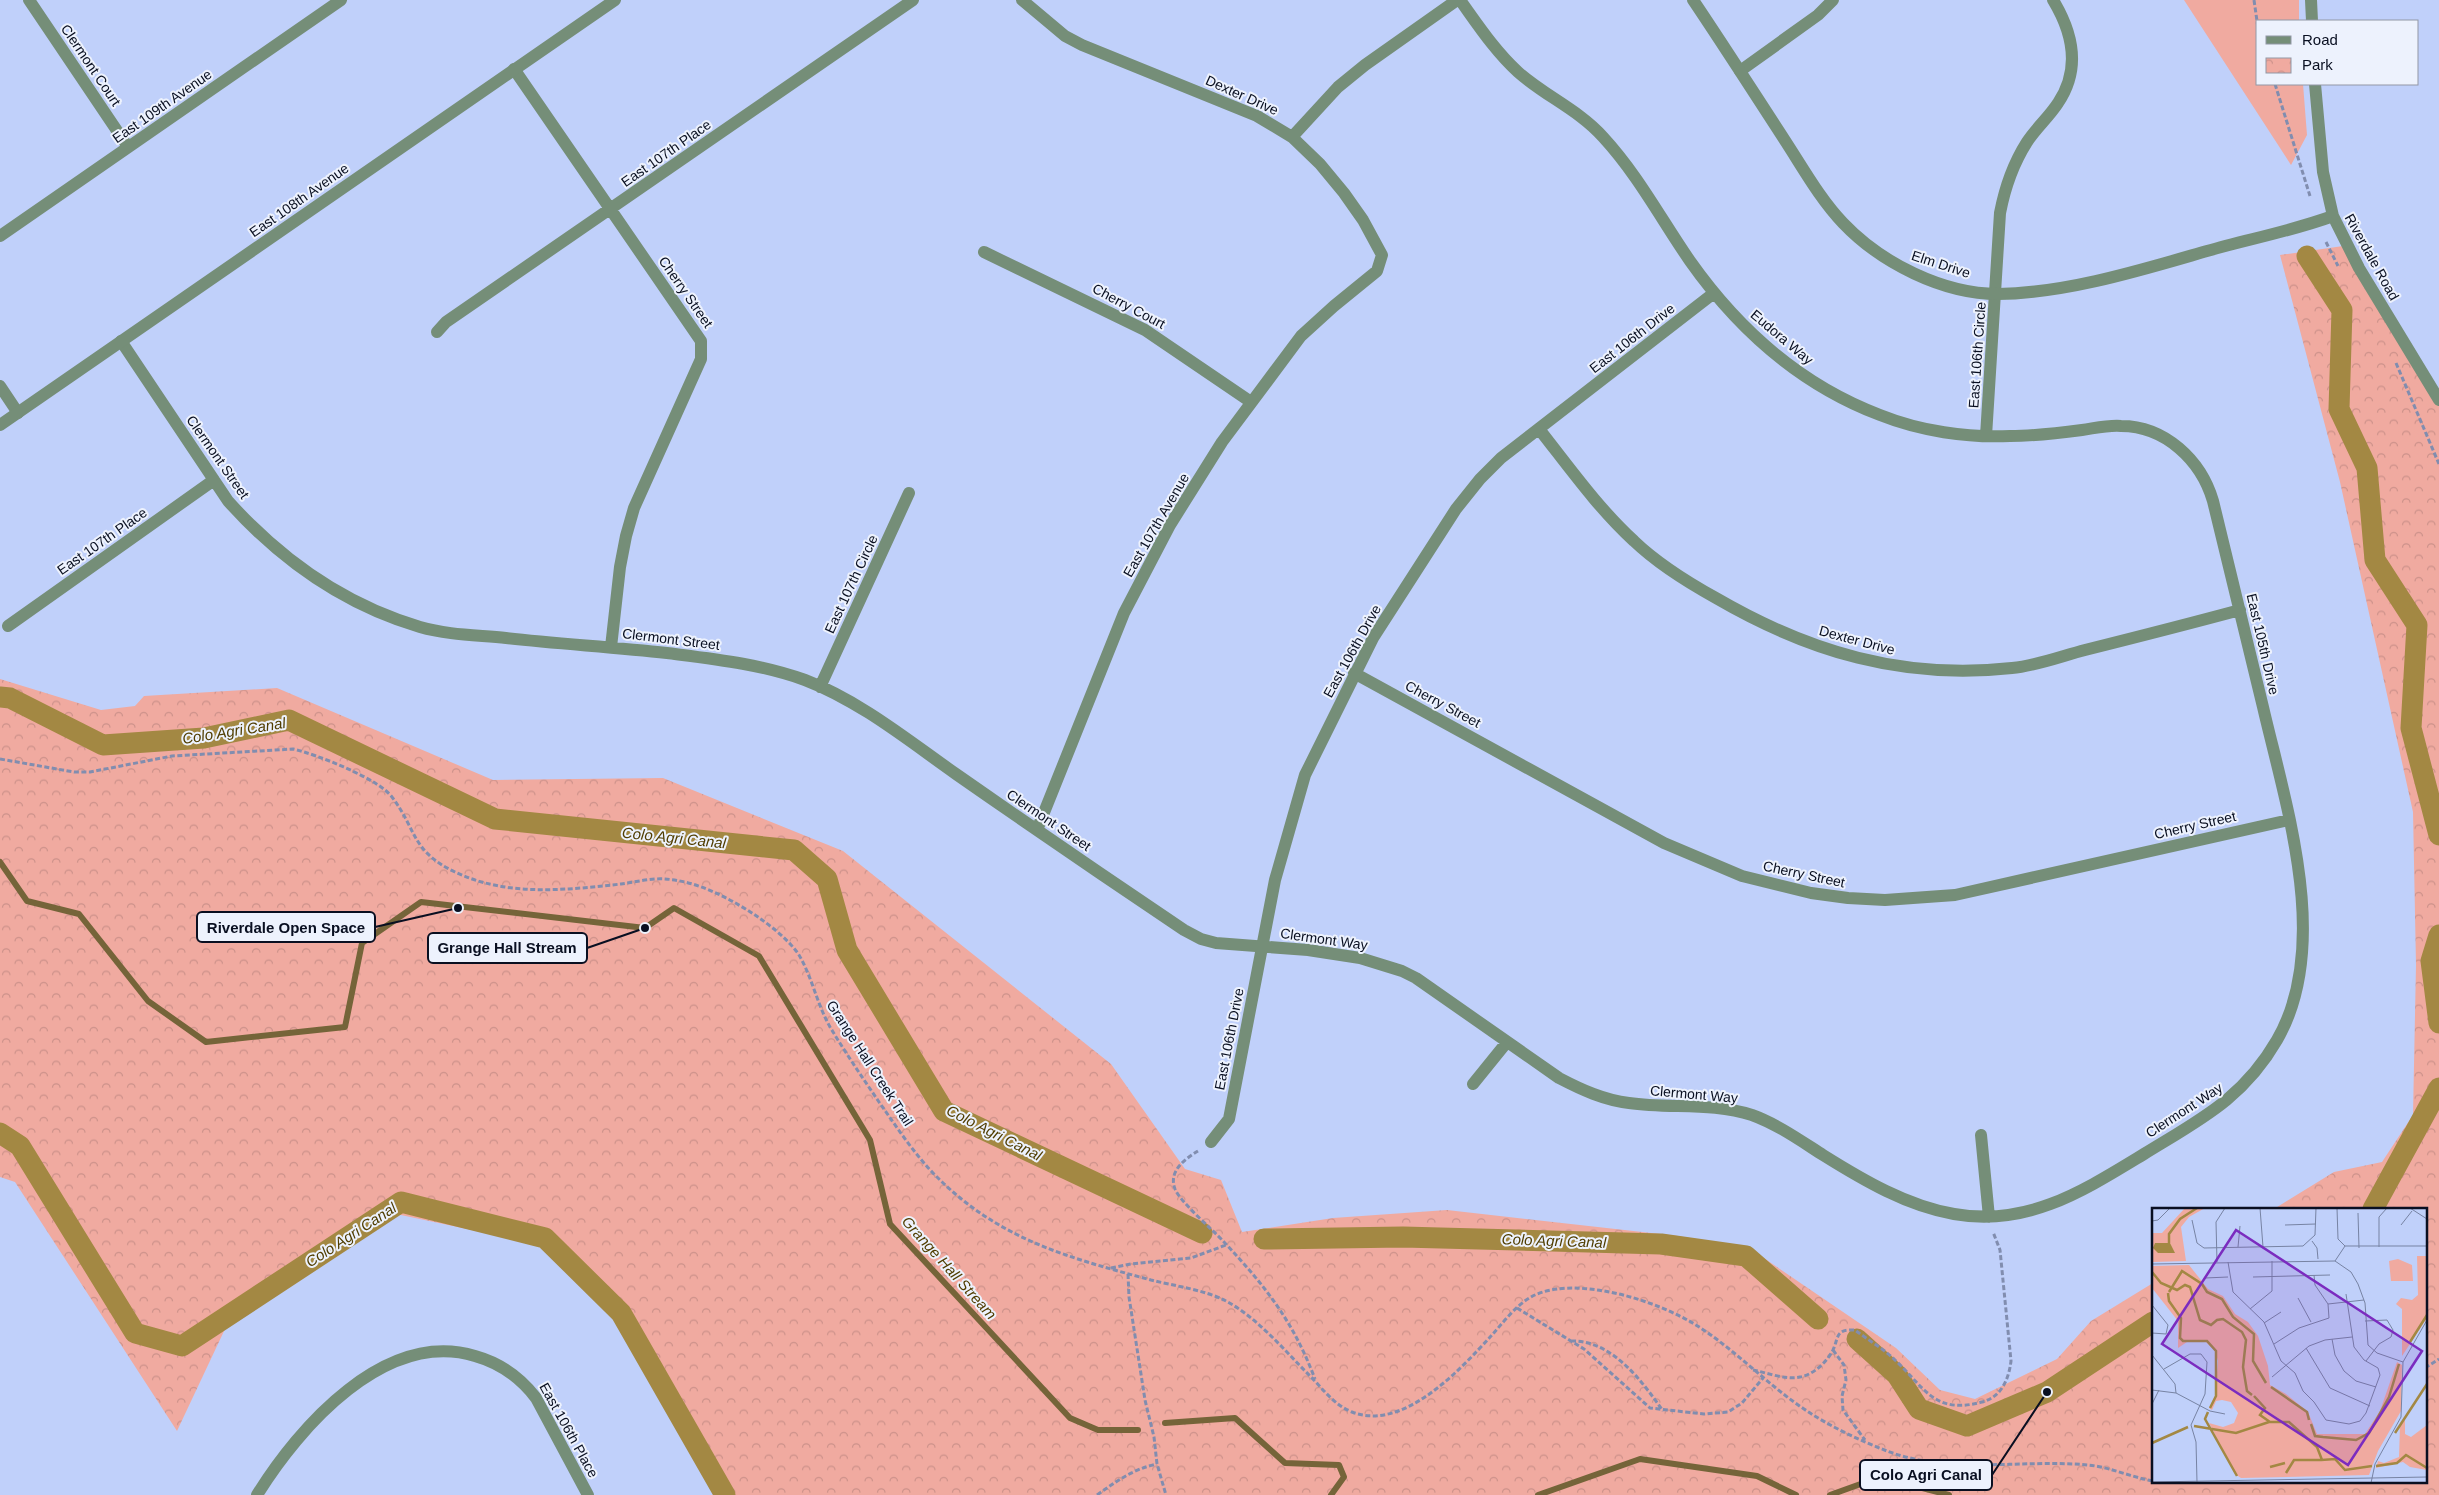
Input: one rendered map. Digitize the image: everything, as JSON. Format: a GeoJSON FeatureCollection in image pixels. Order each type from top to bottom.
{"type":"FeatureCollection","features":[{"type":"Feature","properties":{"kind":"street","name":"Clermont Court"},"geometry":{"type":"LineString","coordinates":[[29,0],[128,147]]}},
{"type":"Feature","properties":{"kind":"street","name":"East 109th Avenue"},"geometry":{"type":"LineString","coordinates":[[0,236],[341,0]]}},
{"type":"Feature","properties":{"kind":"street","name":"East 108th Avenue"},"geometry":{"type":"LineString","coordinates":[[0,425],[615,0]]}},
{"type":"Feature","properties":{"kind":"street","name":"East 107th Place"},"geometry":{"type":"LineString","coordinates":[[437,332],[446,322],[913,0]]}},
{"type":"Feature","properties":{"kind":"street","name":"Dexter Drive"},"geometry":{"type":"LineString","coordinates":[[1022,0],[1065,36],[1082,45],[1256,116],[1292,137],[1320,164],[1344,193],[1379,246],[1381,263],[1377,271],[1369,278]]}},
{"type":"Feature","properties":{"kind":"street"},"geometry":{"type":"LineString","coordinates":[[1292,137],[1338,87],[1365,64],[1459,0]]}},
{"type":"Feature","properties":{"kind":"street","name":"Eudora Way"},"geometry":{"type":"LineString","coordinates":[[1459,0],[1488,39],[1518,72],[1580,116],[1612,146],[1648,194],[1689,259],[1714,293],[1772,352],[1794,370],[1859,407],[1904,423],[1955,433],[2011,436],[2107,426],[2139,428],[2158,435],[2176,446],[2191,459],[2204,476]]}},
{"type":"Feature","properties":{"kind":"street","name":"Elm Drive"},"geometry":{"type":"LineString","coordinates":[[1693,0],[1821,195],[1844,224],[1868,246],[1910,272],[1957,288],[1996,294],[2038,292],[2082,283],[2303,226],[2333,216]]}},
{"type":"Feature","properties":{"kind":"street"},"geometry":{"type":"LineString","coordinates":[[1740,71],[1818,15],[1833,0]]}},
{"type":"Feature","properties":{"kind":"street","name":"East 106th Circle"},"geometry":{"type":"LineString","coordinates":[[1986,436],[2000,213],[2004,191],[2015,164],[2028,141],[2057,105],[2071,76],[2073,63],[2071,39],[2053,0]]}},
{"type":"Feature","properties":{"kind":"street"},"geometry":{"type":"LineString","coordinates":[[2311,0],[2312,20]]}},
{"type":"Feature","properties":{"kind":"street","name":"Cherry Street"},"geometry":{"type":"LineString","coordinates":[[514,69],[701,341],[703,347],[701,359],[648,473],[626,536],[611,647]]}},
{"type":"Feature","properties":{"kind":"street","name":"Riverdale Road"},"geometry":{"type":"LineString","coordinates":[[2315,85],[2322,172],[2333,216],[2359,268],[2439,400]]}},
{"type":"Feature","properties":{"kind":"street","name":"Cherry Court"},"geometry":{"type":"LineString","coordinates":[[984,252],[1145,330],[1251,402]]}},
{"type":"Feature","properties":{"kind":"street","name":"East 107th Avenue"},"geometry":{"type":"LineString","coordinates":[[1037,830],[1124,613],[1170,525],[1222,442],[1301,336],[1369,278]]}},
{"type":"Feature","properties":{"kind":"street","name":"East 106th Drive"},"geometry":{"type":"LineString","coordinates":[[1211,1142],[1229,1119],[1275,880],[1294,807],[1305,775],[1373,638],[1456,509],[1480,479],[1502,458],[1714,293]]}},
{"type":"Feature","properties":{"kind":"street","name":"Clermont Street"},"geometry":{"type":"LineString","coordinates":[[122,341],[233,506],[273,546],[307,572],[343,595],[381,613],[422,627],[464,635],[611,647],[733,661],[782,673],[820,687],[874,718],[1184,930],[1201,939],[1216,943],[1263,945]]}},
{"type":"Feature","properties":{"kind":"street"},"geometry":{"type":"LineString","coordinates":[[0,386],[18,413]]}},
{"type":"Feature","properties":{"kind":"street","name":"Dexter Drive"},"geometry":{"type":"LineString","coordinates":[[1539,429],[1608,515],[1635,542],[1663,564],[1691,584],[1745,615],[1806,642],[1846,655],[1890,666],[1950,672],[2014,668],[2240,610]]}},
{"type":"Feature","properties":{"kind":"street","name":"East 105th Drive"},"geometry":{"type":"LineString","coordinates":[[2204,476],[2213,501],[2290,820]]}},
{"type":"Feature","properties":{"kind":"street","name":"East 107th Place"},"geometry":{"type":"LineString","coordinates":[[8,626],[214,480]]}},
{"type":"Feature","properties":{"kind":"street","name":"East 107th Circle"},"geometry":{"type":"LineString","coordinates":[[820,687],[909,493]]}},
{"type":"Feature","properties":{"kind":"street","name":"Cherry Street"},"geometry":{"type":"LineString","coordinates":[[1354,674],[1664,843],[1742,876],[1811,893],[1848,898],[1886,900],[1955,895],[2290,820]]}},
{"type":"Feature","properties":{"kind":"street","name":"Clermont Way"},"geometry":{"type":"LineString","coordinates":[[1263,945],[1360,958],[1402,971],[1416,978],[1559,1078],[1581,1089],[1609,1099],[1631,1104],[1713,1108],[1754,1116],[1790,1134],[1842,1167],[1903,1198],[1949,1214],[1989,1217],[2024,1213],[2042,1209],[2100,1181],[2204,1118],[2235,1095],[2254,1075],[2277,1040],[2288,1018],[2299,982],[2303,912],[2300,880],[2290,820]]}},
{"type":"Feature","properties":{"kind":"street"},"geometry":{"type":"LineString","coordinates":[[1473,1084],[1507,1042]]}},
{"type":"Feature","properties":{"kind":"street"},"geometry":{"type":"LineString","coordinates":[[1981,1135],[1989,1217]]}},
{"type":"Feature","properties":{"kind":"street","name":"East 106th Place"},"geometry":{"type":"LineString","coordinates":[[257,1495],[279,1463],[320,1415],[356,1384],[391,1362],[414,1354],[437,1351],[463,1352],[487,1360],[508,1370],[527,1386],[536,1398],[588,1495]]}},
{"type":"Feature","properties":{"kind":"path"},"geometry":{"type":"LineString","coordinates":[[2254,0],[2257,20]]}},
{"type":"Feature","properties":{"kind":"path","name":"Grange Hall Creek Trail"},"geometry":{"type":"LineString","coordinates":[[0,760],[74,772],[90,772],[172,756],[293,749],[311,752],[330,763],[374,780],[391,794],[412,834],[424,850],[438,864],[464,877],[525,890],[554,890],[664,879],[692,884],[726,898],[760,918],[784,938],[798,954],[829,1025],[905,1138],[932,1172],[982,1214],[1021,1238],[1069,1258],[1223,1299],[1254,1320],[1334,1402],[1353,1412],[1374,1417],[1396,1413],[1450,1378],[1517,1308],[1530,1297],[1550,1290],[1590,1289],[1633,1298],[1692,1322],[1810,1414],[1893,1453],[1953,1464],[2091,1465],[2152,1480]]}},
{"type":"Feature","properties":{"kind":"path"},"geometry":{"type":"LineString","coordinates":[[1211,1142],[1184,1160],[1174,1173],[1174,1188],[1182,1201],[1204,1220],[1227,1245],[1279,1307],[1294,1330],[1316,1382]]}},
{"type":"Feature","properties":{"kind":"path"},"geometry":{"type":"LineString","coordinates":[[1752,1369],[1790,1378],[1802,1377],[1815,1371],[1833,1350],[1834,1340],[1839,1333],[1855,1330],[1895,1360],[1928,1395],[1947,1404],[1968,1406],[1986,1401],[2001,1390],[2009,1376],[2011,1361],[2000,1250],[1989,1217]]}},
{"type":"Feature","properties":{"kind":"path"},"geometry":{"type":"LineString","coordinates":[[1110,1268],[1191,1258],[1227,1245]]}},
{"type":"Feature","properties":{"kind":"path"},"geometry":{"type":"LineString","coordinates":[[1128,1274],[1129,1297],[1145,1400],[1154,1437],[1157,1464],[1166,1495]]}},
{"type":"Feature","properties":{"kind":"path"},"geometry":{"type":"LineString","coordinates":[[1517,1308],[1584,1349],[1650,1408],[1663,1411],[1704,1414],[1728,1412],[1742,1403],[1763,1378]]}},
{"type":"Feature","properties":{"kind":"path"},"geometry":{"type":"LineString","coordinates":[[1571,1341],[1586,1340],[1621,1361],[1642,1383],[1663,1411]]}},
{"type":"Feature","properties":{"kind":"path"},"geometry":{"type":"LineString","coordinates":[[1833,1350],[1844,1365],[1846,1380],[1842,1396],[1843,1410],[1866,1441]]}},
{"type":"Feature","properties":{"kind":"path"},"geometry":{"type":"LineString","coordinates":[[2426,1367],[2439,1359]]}},
{"type":"Feature","properties":{"kind":"path"},"geometry":{"type":"LineString","coordinates":[[1097,1495],[1126,1474],[1157,1464]]}},
{"type":"Feature","properties":{"kind":"green space"},"geometry":{"type":"Polygon","coordinates":[[[2184,0],[2299,0],[2299,20],[2256,20],[2256,85],[2303,85],[2307,135],[2291,165],[2184,0]]]}},
{"type":"Feature","properties":{"kind":"green space"},"geometry":{"type":"Polygon","coordinates":[[[2343,246],[2439,404],[2439,1495],[715,1495],[617,1314],[539,1244],[396,1214],[225,1329],[177,1431],[15,1182],[0,1177],[0,679],[101,710],[135,706],[144,696],[277,688],[493,780],[663,778],[843,851],[1111,1064],[1185,1169],[1221,1180],[1242,1232],[1333,1218],[1447,1210],[1678,1236],[1749,1248],[1896,1348],[1940,1390],[1975,1399],[2057,1359],[2091,1321],[2152,1284],[2152,1482],[2426,1482],[2426,1208],[2276,1208],[2334,1172],[2382,1162],[2413,1115],[2416,965],[2413,812],[2340,482],[2280,255],[2343,246]]]}},
{"type":"Feature","properties":{"kind":"waterway","name":"Colo Agri Canal"},"geometry":{"type":"LineString","coordinates":[[2307,256],[2342,310],[2339,409],[2367,468],[2375,560],[2417,625],[2411,728],[2439,835]]}},
{"type":"Feature","properties":{"kind":"waterway","name":"Colo Agri Canal"},"geometry":{"type":"LineString","coordinates":[[0,697],[10,698],[103,745],[204,738],[289,720],[495,819],[794,850],[827,879],[847,950],[944,1111],[1202,1233]]}},
{"type":"Feature","properties":{"kind":"waterway","name":"Grange Hall Stream"},"geometry":{"type":"LineString","coordinates":[[0,862],[27,901],[79,914],[148,1001],[206,1042],[345,1027],[362,943],[421,902],[645,928],[674,908],[759,956],[870,1140],[890,1224],[1070,1418],[1098,1430],[1138,1430]]}},
{"type":"Feature","properties":{"kind":"waterway","name":"Colo Agri Canal"},"geometry":{"type":"LineString","coordinates":[[2439,935],[2431,961],[2439,1023]]}},
{"type":"Feature","properties":{"kind":"waterway","name":"Colo Agri Canal"},"geometry":{"type":"LineString","coordinates":[[2374,1208],[2439,1088]]}},
{"type":"Feature","properties":{"kind":"waterway","name":"Colo Agri Canal"},"geometry":{"type":"LineString","coordinates":[[0,1133],[20,1146],[135,1333],[182,1346],[401,1202],[545,1238],[621,1313],[725,1495]]}},
{"type":"Feature","properties":{"kind":"waterway","name":"Colo Agri Canal"},"geometry":{"type":"LineString","coordinates":[[1264,1239],[1403,1237],[1661,1244],[1746,1256],[1818,1319]]}},
{"type":"Feature","properties":{"kind":"waterway","name":"Colo Agri Canal"},"geometry":{"type":"LineString","coordinates":[[1857,1339],[1897,1375],[1919,1409],[1967,1426],[2047,1392],[2152,1323]]}},
{"type":"Feature","properties":{"kind":"waterway","name":"Grange Hall Stream"},"geometry":{"type":"LineString","coordinates":[[1165,1423],[1235,1418],[1285,1463],[1339,1465],[1344,1477],[1331,1495]]}},
{"type":"Feature","properties":{"kind":"waterway","name":"Grange Hall Stream"},"geometry":{"type":"LineString","coordinates":[[1538,1495],[1640,1459],[1757,1476],[1796,1495]]}},
{"type":"Feature","properties":{"kind":"waterway","name":"Grange Hall Stream"},"geometry":{"type":"LineString","coordinates":[[1830,1495],[1880,1477],[1949,1495]]}},
{"type":"Feature","properties":{"kind":"place","name":"Riverdale Open Space"},"geometry":{"type":"Point","coordinates":[458,908]}},
{"type":"Feature","properties":{"kind":"place","name":"Grange Hall Stream"},"geometry":{"type":"Point","coordinates":[645,928]}},
{"type":"Feature","properties":{"kind":"place","name":"Colo Agri Canal"},"geometry":{"type":"Point","coordinates":[2047,1392]}}]}
